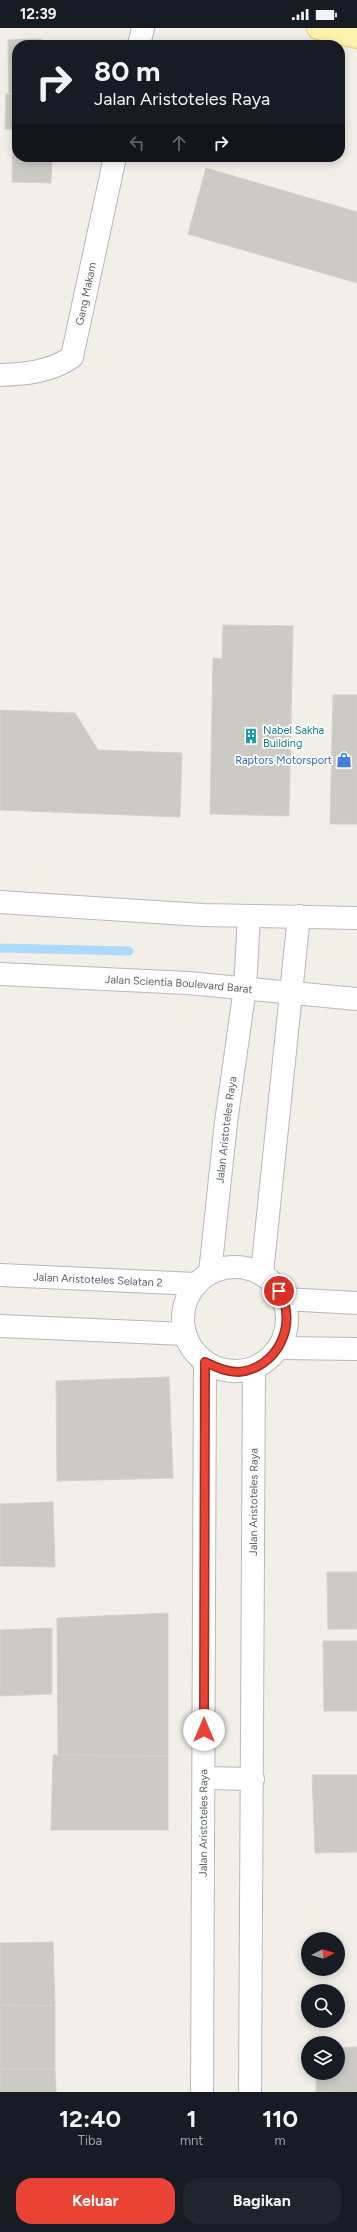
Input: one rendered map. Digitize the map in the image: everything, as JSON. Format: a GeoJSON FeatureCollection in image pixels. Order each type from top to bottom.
{"type":"FeatureCollection","features":[{"type":"Feature","properties":{"kind":"main road"},"geometry":{"type":"LineString","coordinates":[[318,28],[357,37]]}},
{"type":"Feature","properties":{"kind":"street"},"geometry":{"type":"LineString","coordinates":[[140,40],[143,28]]}},
{"type":"Feature","properties":{"kind":"street","name":"Gang Makam"},"geometry":{"type":"LineString","coordinates":[[0,376],[38,372],[58,367],[72,357],[114,162]]}},
{"type":"Feature","properties":{"kind":"street"},"geometry":{"type":"LineString","coordinates":[[0,902],[202,915],[357,918]]}},
{"type":"Feature","properties":{"kind":"street","name":"Jalan Aristoteles Raya"},"geometry":{"type":"LineString","coordinates":[[203,1278],[245,988],[249,916]]}},
{"type":"Feature","properties":{"kind":"street"},"geometry":{"type":"LineString","coordinates":[[262,1273],[299,916]]}},
{"type":"Feature","properties":{"kind":"street","name":"Jalan Scientia Boulevard Barat"},"geometry":{"type":"LineString","coordinates":[[0,974],[245,988],[357,999]]}},
{"type":"Feature","properties":{"kind":"street","name":"Jalan Aristoteles Raya"},"geometry":{"type":"LineString","coordinates":[[227,1267],[245,1267],[262,1273],[275,1284],[284,1299],[288,1315],[286,1332],[279,1348],[268,1360],[254,1368],[237,1372],[221,1370],[205,1362],[193,1350],[185,1334],[184,1310],[187,1299],[203,1278],[227,1267]]}},
{"type":"Feature","properties":{"kind":"street","name":"Jalan Aristoteles Selatan 2"},"geometry":{"type":"LineString","coordinates":[[0,1275],[203,1278]]}},
{"type":"Feature","properties":{"kind":"street"},"geometry":{"type":"LineString","coordinates":[[284,1299],[357,1303]]}},
{"type":"Feature","properties":{"kind":"street"},"geometry":{"type":"LineString","coordinates":[[0,1326],[185,1334]]}},
{"type":"Feature","properties":{"kind":"street"},"geometry":{"type":"LineString","coordinates":[[279,1348],[357,1349]]}},
{"type":"Feature","properties":{"kind":"street","name":"Jalan Aristoteles Raya"},"geometry":{"type":"LineString","coordinates":[[202,2092],[205,1362]]}},
{"type":"Feature","properties":{"kind":"street","name":"Jalan Aristoteles Raya"},"geometry":{"type":"LineString","coordinates":[[250,2092],[253,1779],[254,1368]]}},
{"type":"Feature","properties":{"kind":"street"},"geometry":{"type":"LineString","coordinates":[[204,1778],[253,1779]]}},
{"type":"Feature","properties":{"kind":"building"},"geometry":{"type":"Polygon","coordinates":[[[42,39],[12,40],[12,93],[9,93],[8,40],[42,39]]]}},
{"type":"Feature","properties":{"kind":"building"},"geometry":{"type":"Polygon","coordinates":[[[6,94],[12,95],[12,129],[5,129],[6,94]]]}},
{"type":"Feature","properties":{"kind":"building"},"geometry":{"type":"Polygon","coordinates":[[[12,162],[52,162],[51,183],[12,182],[12,162]]]}},
{"type":"Feature","properties":{"kind":"building"},"geometry":{"type":"Polygon","coordinates":[[[206,168],[357,212],[357,283],[188,234],[206,168]]]}},
{"type":"Feature","properties":{"kind":"building","name":"Nabel Sakha Building"},"geometry":{"type":"Polygon","coordinates":[[[223,625],[293,626],[289,816],[210,814],[213,658],[222,659],[223,625]]]}},
{"type":"Feature","properties":{"kind":"building","name":"Raptors Motorsport"},"geometry":{"type":"Polygon","coordinates":[[[333,695],[357,695],[357,824],[330,824],[333,695]]]}},
{"type":"Feature","properties":{"kind":"building"},"geometry":{"type":"Polygon","coordinates":[[[0,710],[75,713],[98,750],[182,753],[180,817],[0,810],[0,710]]]}},
{"type":"Feature","properties":{"kind":"building"},"geometry":{"type":"Polygon","coordinates":[[[169,1377],[173,1478],[57,1481],[56,1381],[169,1377]]]}},
{"type":"Feature","properties":{"kind":"building"},"geometry":{"type":"Polygon","coordinates":[[[53,1502],[55,1567],[0,1566],[0,1504],[53,1502]]]}},
{"type":"Feature","properties":{"kind":"building"},"geometry":{"type":"Polygon","coordinates":[[[327,1572],[357,1572],[357,1629],[328,1629],[327,1572]]]}},
{"type":"Feature","properties":{"kind":"building"},"geometry":{"type":"Polygon","coordinates":[[[168,1613],[168,1756],[58,1755],[57,1618],[168,1613]]]}},
{"type":"Feature","properties":{"kind":"building"},"geometry":{"type":"Polygon","coordinates":[[[52,1628],[52,1694],[0,1696],[0,1630],[52,1628]]]}},
{"type":"Feature","properties":{"kind":"building"},"geometry":{"type":"Polygon","coordinates":[[[323,1641],[357,1641],[357,1711],[324,1711],[323,1641]]]}},
{"type":"Feature","properties":{"kind":"building"},"geometry":{"type":"Polygon","coordinates":[[[53,1755],[168,1756],[168,1830],[51,1830],[53,1755]]]}},
{"type":"Feature","properties":{"kind":"building"},"geometry":{"type":"Polygon","coordinates":[[[312,1775],[357,1775],[357,1852],[315,1853],[312,1775]]]}},
{"type":"Feature","properties":{"kind":"building"},"geometry":{"type":"Polygon","coordinates":[[[53,1942],[55,2006],[0,2005],[0,1943],[53,1942]]]}},
{"type":"Feature","properties":{"kind":"building"},"geometry":{"type":"Polygon","coordinates":[[[0,2005],[55,2006],[55,2069],[0,2069],[0,2005]]]}},
{"type":"Feature","properties":{"kind":"building"},"geometry":{"type":"Polygon","coordinates":[[[357,2047],[357,2092],[316,2092],[316,2080],[345,2080],[345,2048],[357,2047]]]}},
{"type":"Feature","properties":{"kind":"building"},"geometry":{"type":"Polygon","coordinates":[[[0,2069],[55,2069],[56,2092],[0,2092],[0,2069]]]}},
{"type":"Feature","properties":{"kind":"waterway"},"geometry":{"type":"LineString","coordinates":[[0,948],[129,951]]}},
{"type":"Feature","properties":{"kind":"place","name":"Nabel Sakha Building"},"geometry":{"type":"Point","coordinates":[251,736]}},
{"type":"Feature","properties":{"kind":"place","name":"Raptors Motorsport"},"geometry":{"type":"Point","coordinates":[344,760]}},
{"type":"Feature","properties":{"kind":"route"},"geometry":{"type":"LineString","coordinates":[[204,1730],[205,1362],[221,1370],[237,1372],[254,1368],[268,1360],[279,1348],[286,1332],[288,1315],[284,1299],[279,1291]]}}]}
